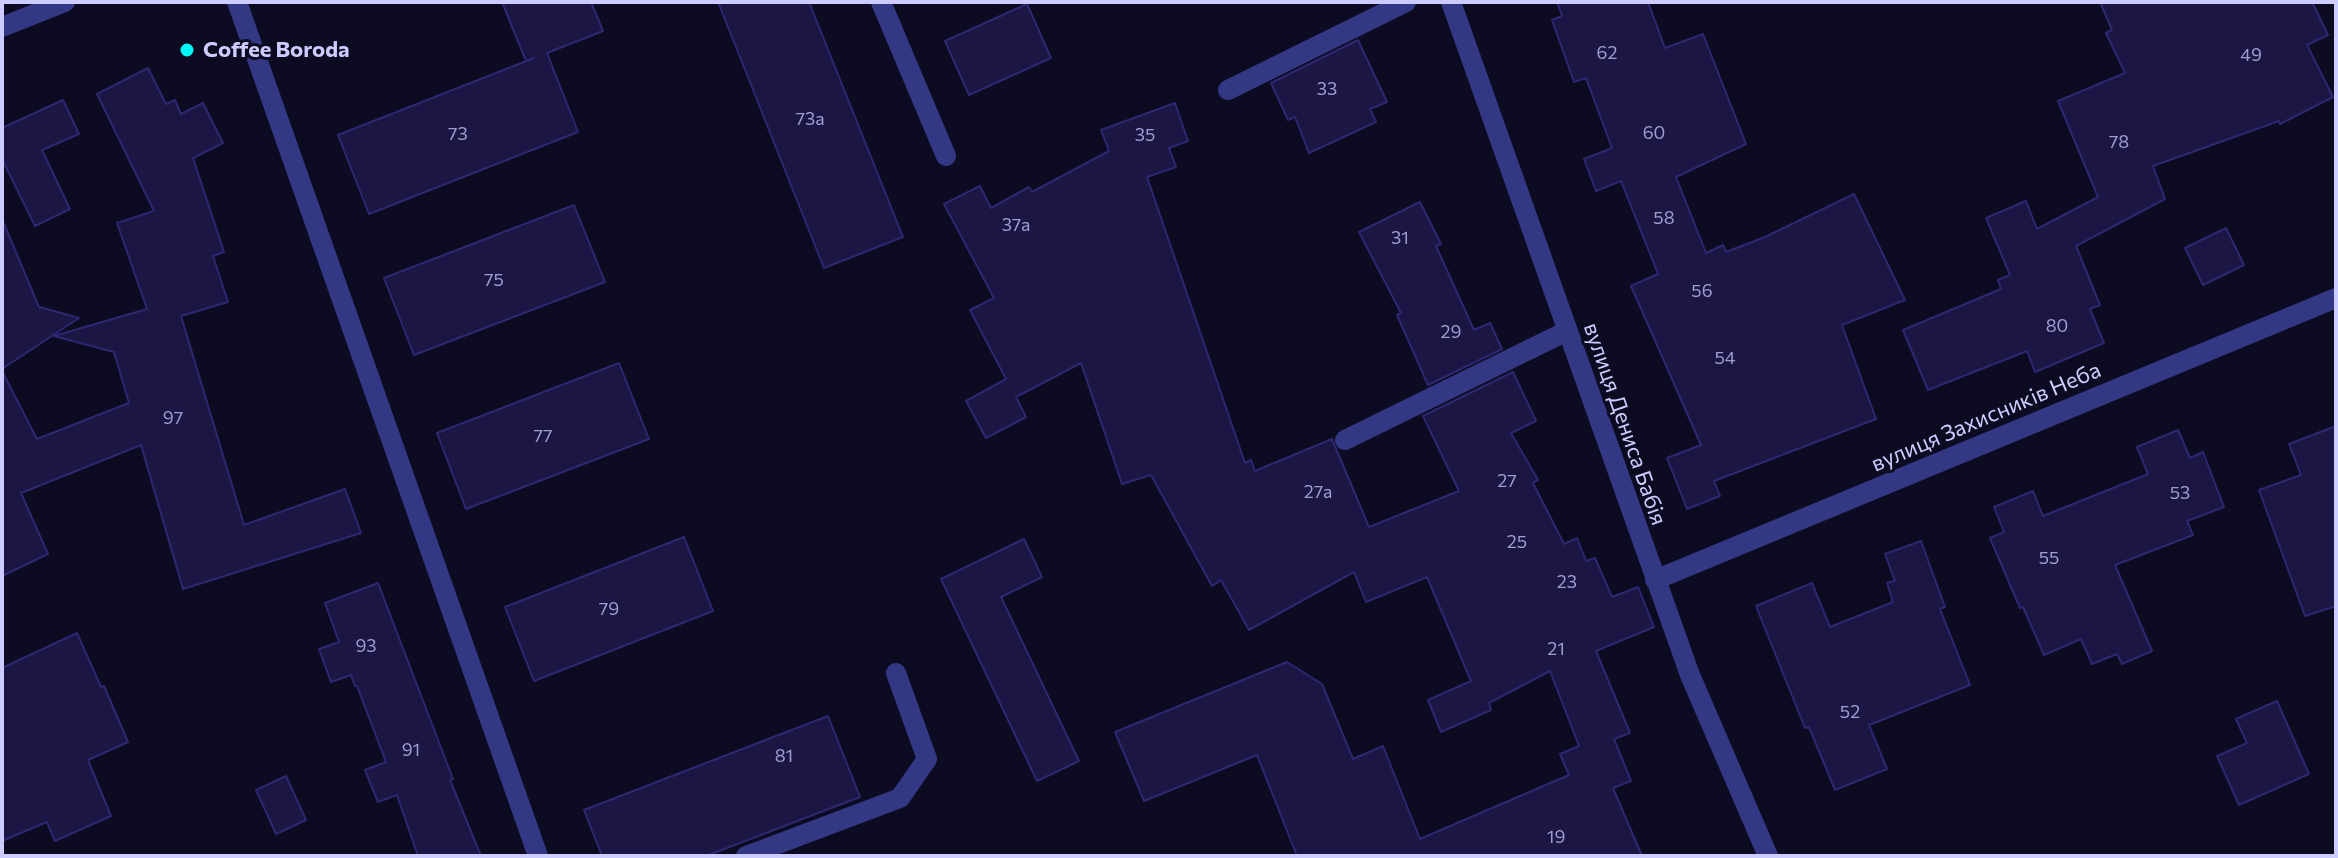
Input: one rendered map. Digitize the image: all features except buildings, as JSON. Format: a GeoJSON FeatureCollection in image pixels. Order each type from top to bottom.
{"type":"FeatureCollection","features":[{"type":"Feature","properties":{"kind":"street"},"geometry":{"type":"LineString","coordinates":[[2,27],[65,2]]}},
{"type":"Feature","properties":{"kind":"street"},"geometry":{"type":"LineString","coordinates":[[237,2],[538,856]]}},
{"type":"Feature","properties":{"kind":"street"},"geometry":{"type":"LineString","coordinates":[[881,2],[946,156]]}},
{"type":"Feature","properties":{"kind":"street"},"geometry":{"type":"LineString","coordinates":[[1228,90],[1406,2]]}},
{"type":"Feature","properties":{"kind":"street","name":"вулиця Дениса Бабія"},"geometry":{"type":"LineString","coordinates":[[1451,2],[1690,675],[1768,856]]}},
{"type":"Feature","properties":{"kind":"street","name":"вулиця Захисників Неба"},"geometry":{"type":"LineString","coordinates":[[1655,580],[2336,298]]}},
{"type":"Feature","properties":{"kind":"street"},"geometry":{"type":"LineString","coordinates":[[1345,440],[1567,331]]}},
{"type":"Feature","properties":{"kind":"street"},"geometry":{"type":"LineString","coordinates":[[746,856],[900,798],[927,759],[896,673]]}},
{"type":"Feature","properties":{"kind":"place","name":"Coffee Boroda"},"geometry":{"type":"Point","coordinates":[187,50]}}]}
